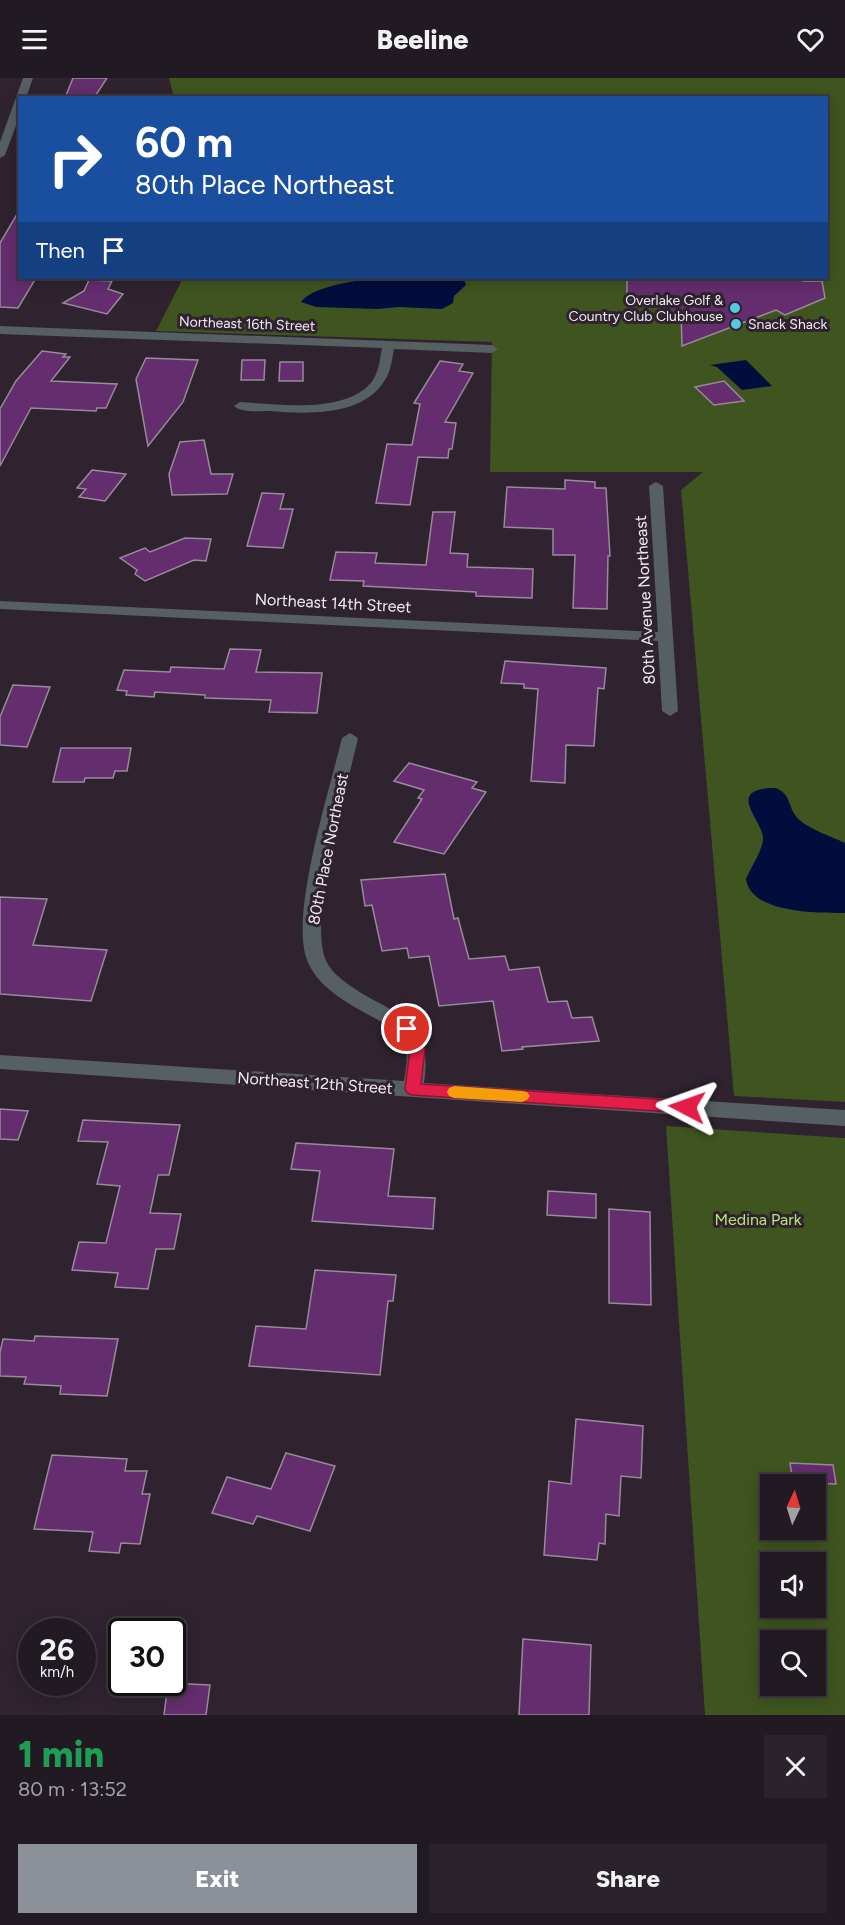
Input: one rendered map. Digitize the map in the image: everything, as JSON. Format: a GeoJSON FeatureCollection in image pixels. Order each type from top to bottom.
{"type":"FeatureCollection","features":[{"type":"Feature","properties":{"kind":"street"},"geometry":{"type":"LineString","coordinates":[[21,96],[28,78]]}},
{"type":"Feature","properties":{"kind":"street"},"geometry":{"type":"LineString","coordinates":[[0,155],[18,105]]}},
{"type":"Feature","properties":{"kind":"street","name":"Northeast 16th Street"},"geometry":{"type":"LineString","coordinates":[[0,330],[492,349]]}},
{"type":"Feature","properties":{"kind":"street"},"geometry":{"type":"LineString","coordinates":[[240,406],[329,407],[350,401],[377,384],[389,345]]}},
{"type":"Feature","properties":{"kind":"street","name":"80th Avenue Northeast"},"geometry":{"type":"LineString","coordinates":[[656,486],[670,711]]}},
{"type":"Feature","properties":{"kind":"street","name":"Northeast 14th Street"},"geometry":{"type":"LineString","coordinates":[[0,605],[665,637]]}},
{"type":"Feature","properties":{"kind":"street","name":"80th Place Northeast"},"geometry":{"type":"LineString","coordinates":[[350,738],[321,871],[312,929],[314,956],[324,973],[351,994],[407,1029],[413,1037],[418,1049],[412,1089]]}},
{"type":"Feature","properties":{"kind":"street","name":"Northeast 12th Street"},"geometry":{"type":"LineString","coordinates":[[0,1062],[845,1118]]}},
{"type":"Feature","properties":{"kind":"green space"},"geometry":{"type":"Polygon","coordinates":[[[169,78],[845,78],[845,1102],[734,1096],[681,490],[703,472],[490,472],[492,342],[156,331],[182,279],[828,279],[828,96],[174,96],[169,78]]]}},
{"type":"Feature","properties":{"kind":"green space","name":"Medina Park"},"geometry":{"type":"Polygon","coordinates":[[[666,1126],[845,1138],[845,1715],[705,1715],[666,1126]]]}},
{"type":"Feature","properties":{"kind":"shaded area"},"geometry":{"type":"Polygon","coordinates":[[[370,279],[455,279],[464,280],[466,285],[454,296],[453,303],[442,309],[316,307],[301,302],[315,292],[348,282],[370,279]]]}},
{"type":"Feature","properties":{"kind":"shaded area"},"geometry":{"type":"Polygon","coordinates":[[[746,360],[772,386],[742,390],[717,367],[710,365],[746,360]]]}},
{"type":"Feature","properties":{"kind":"shaded area"},"geometry":{"type":"Polygon","coordinates":[[[776,788],[786,796],[799,820],[845,843],[845,913],[819,913],[788,909],[760,899],[751,891],[746,879],[763,840],[749,800],[751,794],[760,790],[776,788]]]}},
{"type":"Feature","properties":{"kind":"building"},"geometry":{"type":"Polygon","coordinates":[[[73,78],[107,78],[95,96],[66,96],[73,78]]]}},
{"type":"Feature","properties":{"kind":"building"},"geometry":{"type":"Polygon","coordinates":[[[18,212],[18,279],[35,279],[18,308],[0,307],[0,243],[18,212]]]}},
{"type":"Feature","properties":{"kind":"building","name":"Overlake Golf & Country Club Clubhouse"},"geometry":{"type":"Polygon","coordinates":[[[627,279],[803,279],[803,281],[822,281],[825,298],[785,315],[776,310],[682,346],[681,312],[668,312],[667,300],[627,299],[627,279]]]}},
{"type":"Feature","properties":{"kind":"building"},"geometry":{"type":"Polygon","coordinates":[[[89,280],[112,281],[108,289],[123,294],[107,314],[63,303],[84,291],[89,280]]]}},
{"type":"Feature","properties":{"kind":"building"},"geometry":{"type":"Polygon","coordinates":[[[42,351],[66,354],[63,357],[70,357],[51,381],[117,384],[106,408],[97,408],[96,411],[31,408],[0,466],[0,409],[16,381],[42,351]]]}},
{"type":"Feature","properties":{"kind":"building"},"geometry":{"type":"Polygon","coordinates":[[[146,358],[198,360],[183,402],[148,446],[136,379],[146,358]]]}},
{"type":"Feature","properties":{"kind":"building"},"geometry":{"type":"Polygon","coordinates":[[[242,360],[265,360],[264,380],[241,380],[242,360]]]}},
{"type":"Feature","properties":{"kind":"building"},"geometry":{"type":"Polygon","coordinates":[[[440,361],[463,364],[459,371],[473,373],[445,422],[456,423],[452,449],[449,449],[448,458],[418,457],[410,505],[376,503],[387,444],[412,445],[420,404],[414,403],[440,361]]]}},
{"type":"Feature","properties":{"kind":"building"},"geometry":{"type":"Polygon","coordinates":[[[280,362],[303,362],[303,381],[279,381],[280,362]]]}},
{"type":"Feature","properties":{"kind":"building"},"geometry":{"type":"Polygon","coordinates":[[[724,381],[744,401],[714,405],[695,387],[724,381]]]}},
{"type":"Feature","properties":{"kind":"building"},"geometry":{"type":"Polygon","coordinates":[[[204,440],[211,474],[233,474],[227,494],[172,495],[169,474],[180,442],[204,440]]]}},
{"type":"Feature","properties":{"kind":"building"},"geometry":{"type":"Polygon","coordinates":[[[92,470],[126,474],[105,501],[79,497],[86,489],[77,488],[92,470]]]}},
{"type":"Feature","properties":{"kind":"building"},"geometry":{"type":"Polygon","coordinates":[[[565,480],[595,482],[595,488],[606,488],[610,556],[608,556],[607,609],[573,608],[575,555],[553,555],[553,529],[504,527],[507,487],[565,489],[565,480]]]}},
{"type":"Feature","properties":{"kind":"building"},"geometry":{"type":"Polygon","coordinates":[[[262,493],[284,494],[280,509],[293,509],[283,548],[247,546],[262,493]]]}},
{"type":"Feature","properties":{"kind":"building"},"geometry":{"type":"Polygon","coordinates":[[[433,512],[455,512],[450,553],[468,554],[467,567],[533,569],[532,598],[476,596],[476,592],[363,586],[364,581],[330,580],[336,552],[377,553],[375,563],[426,565],[433,512]]]}},
{"type":"Feature","properties":{"kind":"building"},"geometry":{"type":"Polygon","coordinates":[[[185,538],[211,539],[206,561],[194,560],[145,581],[135,574],[137,570],[120,558],[145,548],[150,552],[185,538]]]}},
{"type":"Feature","properties":{"kind":"building"},"geometry":{"type":"Polygon","coordinates":[[[230,649],[261,650],[256,672],[322,673],[317,713],[269,712],[271,700],[205,698],[205,695],[155,692],[154,697],[126,695],[127,691],[117,690],[124,670],[170,672],[171,667],[224,669],[230,649]]]}},
{"type":"Feature","properties":{"kind":"building"},"geometry":{"type":"Polygon","coordinates":[[[505,661],[606,668],[604,689],[598,688],[594,746],[566,745],[565,783],[531,781],[538,689],[524,688],[524,684],[501,683],[505,661]]]}},
{"type":"Feature","properties":{"kind":"building"},"geometry":{"type":"Polygon","coordinates":[[[13,685],[50,687],[27,747],[0,745],[0,717],[13,685]]]}},
{"type":"Feature","properties":{"kind":"building"},"geometry":{"type":"Polygon","coordinates":[[[61,748],[131,748],[127,771],[115,771],[113,778],[85,778],[84,782],[53,782],[61,748]]]}},
{"type":"Feature","properties":{"kind":"building"},"geometry":{"type":"Polygon","coordinates":[[[409,763],[477,782],[472,788],[486,792],[444,854],[394,842],[422,799],[418,798],[424,790],[394,781],[409,763]]]}},
{"type":"Feature","properties":{"kind":"building"},"geometry":{"type":"Polygon","coordinates":[[[445,874],[454,919],[458,918],[469,959],[505,956],[509,970],[539,967],[548,1002],[567,1001],[572,1018],[592,1017],[599,1041],[522,1047],[523,1049],[502,1051],[493,1001],[439,1006],[429,956],[409,958],[407,948],[382,951],[372,905],[365,906],[361,880],[445,874]]]}},
{"type":"Feature","properties":{"kind":"building"},"geometry":{"type":"Polygon","coordinates":[[[0,897],[47,899],[33,945],[107,950],[91,1001],[0,994],[0,897]]]}},
{"type":"Feature","properties":{"kind":"building"},"geometry":{"type":"Polygon","coordinates":[[[0,1109],[28,1111],[18,1140],[0,1139],[0,1109]]]}},
{"type":"Feature","properties":{"kind":"building"},"geometry":{"type":"Polygon","coordinates":[[[83,1120],[180,1125],[169,1175],[158,1175],[150,1213],[181,1214],[174,1249],[156,1249],[148,1289],[115,1287],[118,1273],[72,1270],[79,1242],[106,1243],[120,1186],[97,1184],[108,1142],[78,1141],[83,1120]]]}},
{"type":"Feature","properties":{"kind":"building"},"geometry":{"type":"Polygon","coordinates":[[[296,1143],[394,1149],[388,1196],[435,1198],[433,1229],[312,1221],[320,1171],[291,1169],[296,1143]]]}},
{"type":"Feature","properties":{"kind":"building"},"geometry":{"type":"Polygon","coordinates":[[[548,1191],[596,1194],[596,1218],[547,1215],[548,1191]]]}},
{"type":"Feature","properties":{"kind":"building"},"geometry":{"type":"Polygon","coordinates":[[[609,1209],[650,1212],[651,1305],[609,1303],[609,1209]]]}},
{"type":"Feature","properties":{"kind":"building"},"geometry":{"type":"Polygon","coordinates":[[[315,1270],[396,1275],[393,1301],[388,1301],[380,1375],[249,1366],[256,1326],[306,1329],[315,1270]]]}},
{"type":"Feature","properties":{"kind":"building"},"geometry":{"type":"Polygon","coordinates":[[[35,1336],[118,1339],[107,1396],[60,1394],[61,1386],[24,1384],[26,1377],[0,1376],[0,1352],[3,1339],[34,1341],[35,1336]]]}},
{"type":"Feature","properties":{"kind":"building"},"geometry":{"type":"Polygon","coordinates":[[[576,1419],[643,1426],[641,1478],[621,1476],[619,1516],[606,1514],[605,1544],[599,1543],[597,1560],[544,1555],[549,1481],[571,1484],[576,1419]]]}},
{"type":"Feature","properties":{"kind":"building"},"geometry":{"type":"Polygon","coordinates":[[[286,1453],[335,1466],[310,1531],[257,1516],[253,1524],[212,1513],[227,1477],[271,1489],[286,1453]]]}},
{"type":"Feature","properties":{"kind":"building"},"geometry":{"type":"Polygon","coordinates":[[[52,1455],[127,1459],[125,1471],[147,1471],[142,1494],[150,1494],[140,1544],[121,1543],[119,1553],[89,1551],[93,1532],[34,1529],[52,1455]]]}},
{"type":"Feature","properties":{"kind":"building"},"geometry":{"type":"Polygon","coordinates":[[[790,1463],[833,1465],[836,1484],[826,1484],[826,1474],[792,1474],[790,1463]]]}},
{"type":"Feature","properties":{"kind":"building"},"geometry":{"type":"Polygon","coordinates":[[[523,1639],[591,1645],[589,1715],[519,1715],[523,1639]]]}},
{"type":"Feature","properties":{"kind":"building"},"geometry":{"type":"Polygon","coordinates":[[[186,1684],[210,1685],[206,1715],[164,1715],[166,1696],[186,1696],[186,1684]]]}},
{"type":"Feature","properties":{"kind":"slow traffic"},"geometry":{"type":"LineString","coordinates":[[454,1092],[522,1096]]}},
{"type":"Feature","properties":{"kind":"place","name":"Overlake Golf & Country Club Clubhouse"},"geometry":{"type":"Point","coordinates":[735,308]}},
{"type":"Feature","properties":{"kind":"place","name":"Snack Shack"},"geometry":{"type":"Point","coordinates":[736,324]}},
{"type":"Feature","properties":{"kind":"route"},"geometry":{"type":"LineString","coordinates":[[407,1029],[418,1049],[412,1089],[687,1107]]}}]}
